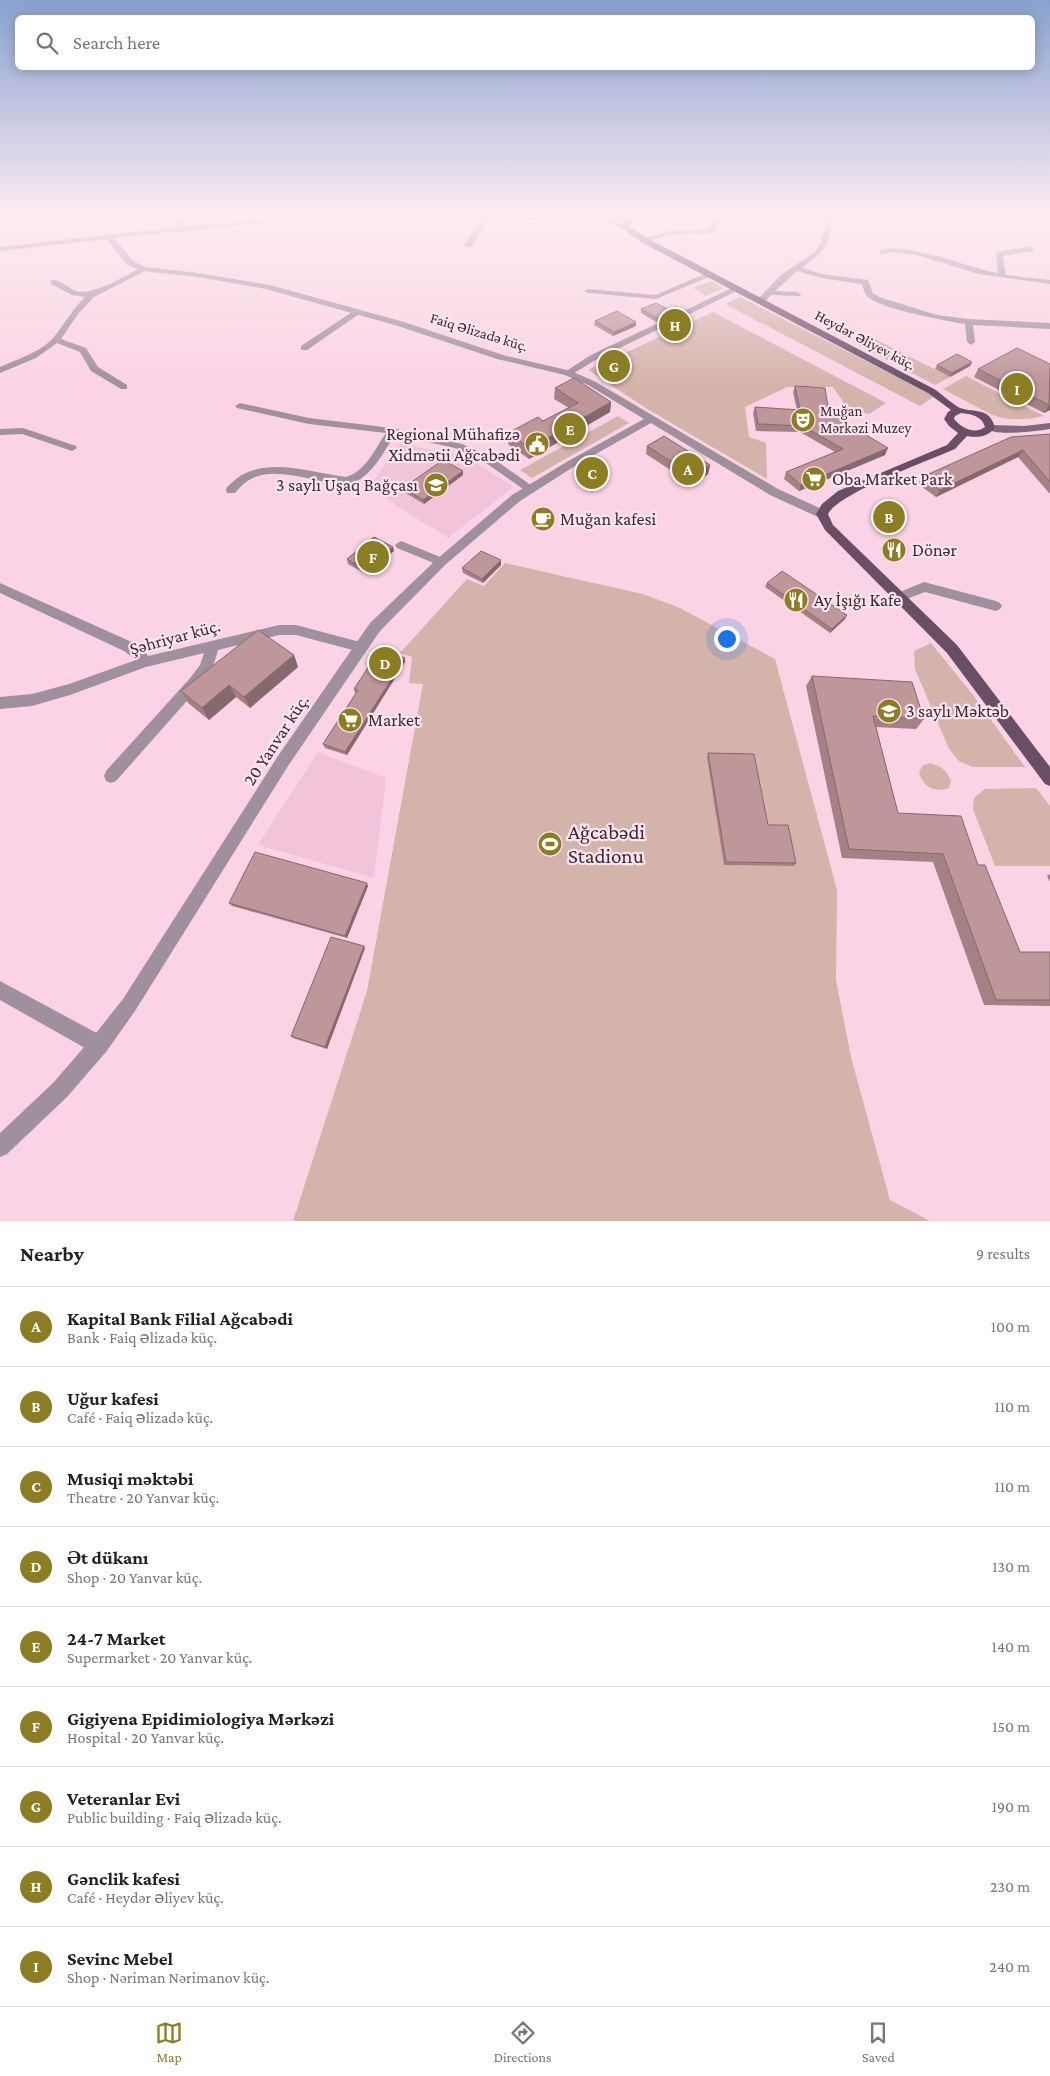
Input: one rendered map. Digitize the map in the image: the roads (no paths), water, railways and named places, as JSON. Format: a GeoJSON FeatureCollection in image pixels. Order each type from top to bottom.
{"type":"FeatureCollection","features":[{"type":"Feature","properties":{"kind":"main road","name":"Heydər Əliyev küç."},"geometry":{"type":"LineString","coordinates":[[702,271],[931,391],[959,410],[972,412],[984,417],[990,424],[990,428]]}},
{"type":"Feature","properties":{"kind":"main road"},"geometry":{"type":"LineString","coordinates":[[959,410],[953,413],[950,419],[954,426],[964,431],[978,434],[984,433],[990,428],[1024,429],[1049,427]]}},
{"type":"Feature","properties":{"kind":"main road"},"geometry":{"type":"LineString","coordinates":[[964,431],[960,439],[951,447],[842,494],[826,507],[822,514],[824,521],[829,527],[952,649],[1050,779]]}},
{"type":"Feature","properties":{"kind":"street"},"geometry":{"type":"LineString","coordinates":[[0,358],[4,368],[33,356],[56,340],[75,312],[91,295],[141,271]]}},
{"type":"Feature","properties":{"kind":"street","name":"Faiq Əlizadə küç."},"geometry":{"type":"LineString","coordinates":[[160,271],[266,288],[358,312],[500,357],[568,373],[592,383],[650,420],[774,492],[822,514]]}},
{"type":"Feature","properties":{"kind":"street"},"geometry":{"type":"LineString","coordinates":[[761,301],[793,271]]}},
{"type":"Feature","properties":{"kind":"street"},"geometry":{"type":"LineString","coordinates":[[805,271],[821,276],[861,280],[867,284],[869,294],[876,299],[936,318],[968,322],[1050,326]]}},
{"type":"Feature","properties":{"kind":"street"},"geometry":{"type":"LineString","coordinates":[[974,271],[1050,282]]}},
{"type":"Feature","properties":{"kind":"street"},"geometry":{"type":"LineString","coordinates":[[1001,271],[1002,276]]}},
{"type":"Feature","properties":{"kind":"street"},"geometry":{"type":"LineString","coordinates":[[588,291],[656,297],[710,275]]}},
{"type":"Feature","properties":{"kind":"street"},"geometry":{"type":"LineString","coordinates":[[54,282],[75,293],[91,295]]}},
{"type":"Feature","properties":{"kind":"street"},"geometry":{"type":"LineString","coordinates":[[568,373],[594,357],[737,289]]}},
{"type":"Feature","properties":{"kind":"street"},"geometry":{"type":"LineString","coordinates":[[769,293],[797,294]]}},
{"type":"Feature","properties":{"kind":"street"},"geometry":{"type":"LineString","coordinates":[[304,348],[358,312]]}},
{"type":"Feature","properties":{"kind":"street"},"geometry":{"type":"LineString","coordinates":[[968,322],[971,342]]}},
{"type":"Feature","properties":{"kind":"street"},"geometry":{"type":"LineString","coordinates":[[56,340],[83,350],[94,370],[124,387]]}},
{"type":"Feature","properties":{"kind":"street"},"geometry":{"type":"LineString","coordinates":[[240,406],[309,421],[392,431],[458,446],[472,451],[530,488]]}},
{"type":"Feature","properties":{"kind":"street","name":"20 Yanvar küç."},"geometry":{"type":"LineString","coordinates":[[0,1147],[60,1090],[99,1045],[129,1005],[278,770],[360,647],[389,613],[441,562],[530,488],[650,420]]}},
{"type":"Feature","properties":{"kind":"street"},"geometry":{"type":"LineString","coordinates":[[1,433],[23,430],[72,448]]}},
{"type":"Feature","properties":{"kind":"street"},"geometry":{"type":"LineString","coordinates":[[231,490],[246,477],[268,471],[284,471],[346,481],[354,480],[361,475],[392,431]]}},
{"type":"Feature","properties":{"kind":"street"},"geometry":{"type":"LineString","coordinates":[[401,545],[441,562]]}},
{"type":"Feature","properties":{"kind":"street"},"geometry":{"type":"LineString","coordinates":[[899,597],[924,587],[996,606]]}},
{"type":"Feature","properties":{"kind":"street"},"geometry":{"type":"LineString","coordinates":[[0,588],[129,647],[138,653],[145,662]]}},
{"type":"Feature","properties":{"kind":"street","name":"Şəhriyar küç."},"geometry":{"type":"LineString","coordinates":[[0,703],[42,697],[145,662],[279,630],[296,630],[360,647]]}},
{"type":"Feature","properties":{"kind":"street"},"geometry":{"type":"LineString","coordinates":[[110,776],[196,681],[206,666],[212,647]]}},
{"type":"Feature","properties":{"kind":"street"},"geometry":{"type":"LineString","coordinates":[[0,990],[99,1045]]}},
{"type":"Feature","properties":{"kind":"place","name":"Gənclik kafesi"},"geometry":{"type":"Point","coordinates":[675,325]}},
{"type":"Feature","properties":{"kind":"place","name":"Veteranlar Evi"},"geometry":{"type":"Point","coordinates":[614,366]}},
{"type":"Feature","properties":{"kind":"place","name":"Sevinc Mebel"},"geometry":{"type":"Point","coordinates":[1017,389]}},
{"type":"Feature","properties":{"kind":"place","name":"Muğan Mərkəzi Muzey"},"geometry":{"type":"Point","coordinates":[803,420]}},
{"type":"Feature","properties":{"kind":"place","name":"24-7 Market"},"geometry":{"type":"Point","coordinates":[570,429]}},
{"type":"Feature","properties":{"kind":"place","name":"Regional Mühafizə Xidmətii Ağcabədi"},"geometry":{"type":"Point","coordinates":[537,444]}},
{"type":"Feature","properties":{"kind":"place","name":"Kapital Bank Filial Ağcabədi"},"geometry":{"type":"Point","coordinates":[688,469]}},
{"type":"Feature","properties":{"kind":"place","name":"Musiqi məktəbi"},"geometry":{"type":"Point","coordinates":[592,473]}},
{"type":"Feature","properties":{"kind":"place","name":"Oba Market Park"},"geometry":{"type":"Point","coordinates":[814,479]}},
{"type":"Feature","properties":{"kind":"place","name":"3 saylı Uşaq Bağçası"},"geometry":{"type":"Point","coordinates":[436,485]}},
{"type":"Feature","properties":{"kind":"place","name":"Uğur kafesi"},"geometry":{"type":"Point","coordinates":[889,517]}},
{"type":"Feature","properties":{"kind":"place","name":"Muğan kafesi"},"geometry":{"type":"Point","coordinates":[543,519]}},
{"type":"Feature","properties":{"kind":"place","name":"Dönər"},"geometry":{"type":"Point","coordinates":[894,550]}},
{"type":"Feature","properties":{"kind":"place","name":"Gigiyena Epidimiologiya Mərkəzi"},"geometry":{"type":"Point","coordinates":[373,557]}},
{"type":"Feature","properties":{"kind":"place","name":"Ay İşığı Kafe"},"geometry":{"type":"Point","coordinates":[796,600]}},
{"type":"Feature","properties":{"kind":"place","name":"Әt dükanı"},"geometry":{"type":"Point","coordinates":[385,663]}},
{"type":"Feature","properties":{"kind":"place","name":"3 saylı Məktəb"},"geometry":{"type":"Point","coordinates":[889,711]}},
{"type":"Feature","properties":{"kind":"place","name":"Market"},"geometry":{"type":"Point","coordinates":[350,720]}},
{"type":"Feature","properties":{"kind":"place","name":"Ağcabədi Stadionu"},"geometry":{"type":"Point","coordinates":[550,844]}}]}
